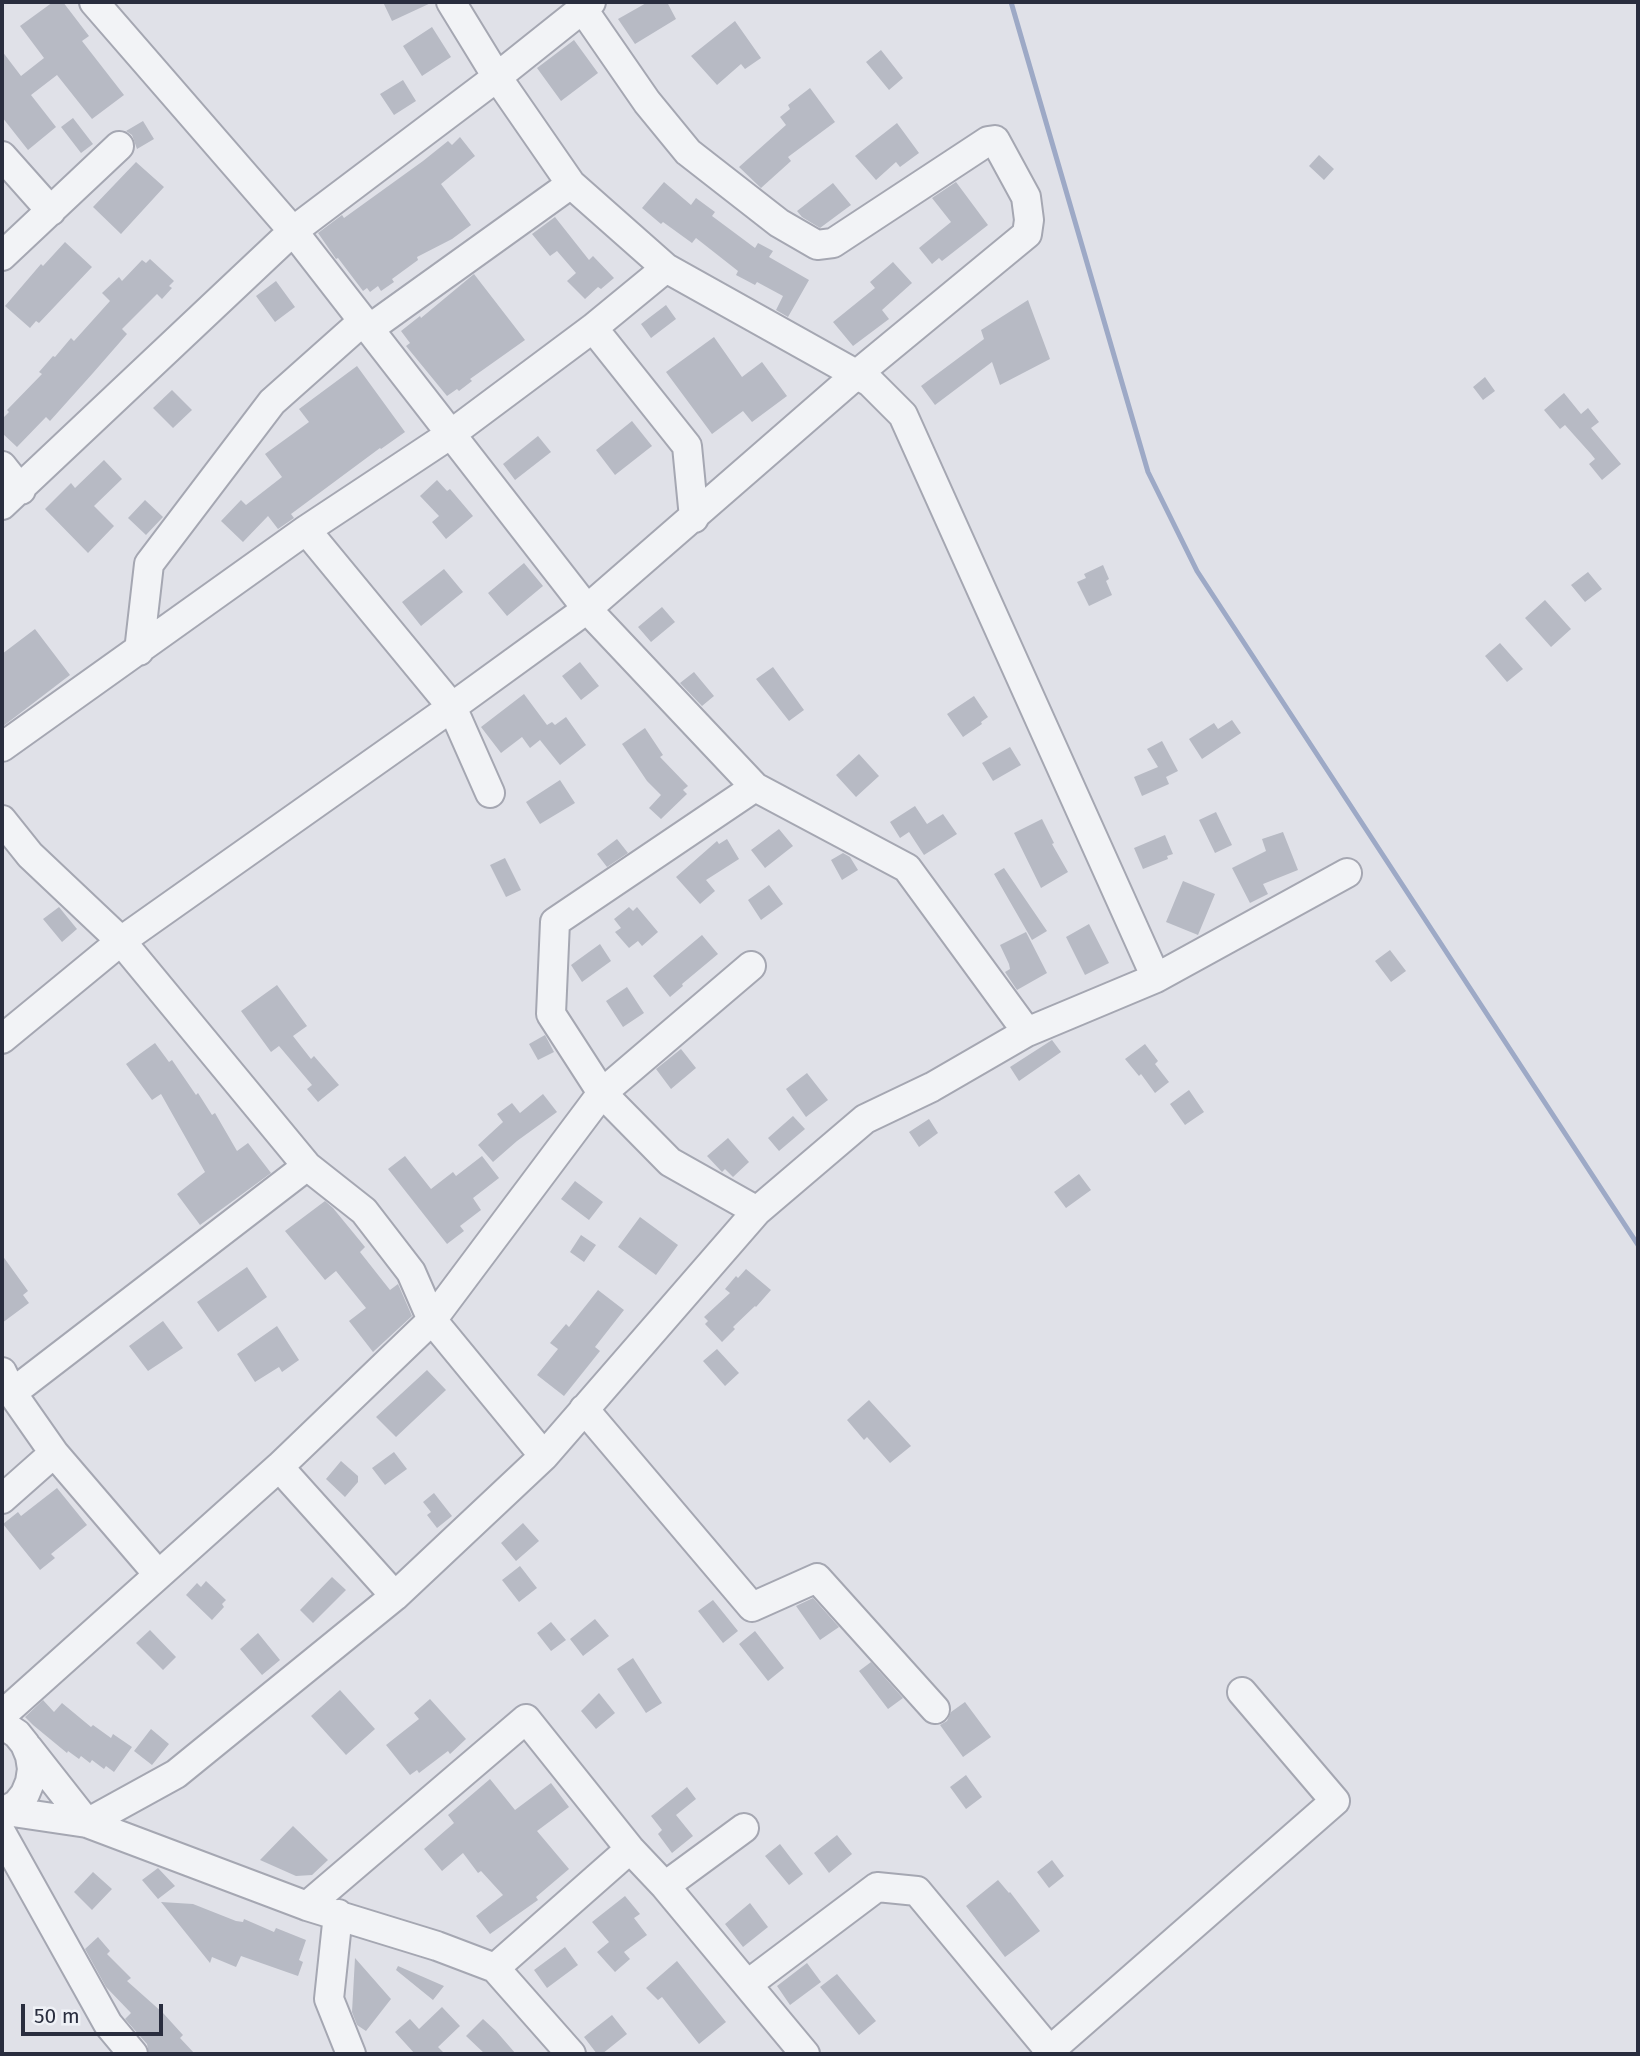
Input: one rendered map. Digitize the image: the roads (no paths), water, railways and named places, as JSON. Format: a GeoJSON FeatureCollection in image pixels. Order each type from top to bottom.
{"type":"FeatureCollection","features":[{"type":"Feature","properties":{"kind":"street"},"geometry":{"type":"LineString","coordinates":[[93,2],[293,231],[587,609],[755,786],[907,868],[1027,1032]]}},
{"type":"Feature","properties":{"kind":"street"},"geometry":{"type":"LineString","coordinates":[[451,2],[497,77],[571,184],[666,268],[870,382],[902,415],[1156,978]]}},
{"type":"Feature","properties":{"kind":"street"},"geometry":{"type":"LineString","coordinates":[[2,466],[11,498],[293,231],[497,77],[587,5],[647,102],[688,152],[779,223],[817,245],[833,243],[988,141],[995,140],[1026,197],[1029,219],[1027,234],[856,375],[587,609],[452,708],[121,941],[2,1039]]}},
{"type":"Feature","properties":{"kind":"street"},"geometry":{"type":"LineString","coordinates":[[2,256],[119,146]]}},
{"type":"Feature","properties":{"kind":"street"},"geometry":{"type":"LineString","coordinates":[[2,156],[51,211]]}},
{"type":"Feature","properties":{"kind":"street"},"geometry":{"type":"LineString","coordinates":[[139,651],[149,564],[272,402],[366,325],[571,184]]}},
{"type":"Feature","properties":{"kind":"street"},"geometry":{"type":"LineString","coordinates":[[2,747],[306,530],[451,434],[593,328],[666,268]]}},
{"type":"Feature","properties":{"kind":"street"},"geometry":{"type":"LineString","coordinates":[[593,328],[687,446],[694,518]]}},
{"type":"Feature","properties":{"kind":"street"},"geometry":{"type":"LineString","coordinates":[[306,530],[452,708],[490,793]]}},
{"type":"Feature","properties":{"kind":"street"},"geometry":{"type":"LineString","coordinates":[[755,786],[555,922],[551,1014],[603,1093],[670,1162],[757,1211]]}},
{"type":"Feature","properties":{"kind":"street"},"geometry":{"type":"LineString","coordinates":[[2,820],[30,855],[121,941],[307,1166],[364,1211],[411,1272],[432,1320],[544,1456]]}},
{"type":"Feature","properties":{"kind":"street"},"geometry":{"type":"LineString","coordinates":[[87,1823],[176,1774],[395,1596],[544,1456],[757,1211],[865,1119],[932,1087],[1027,1032],[1156,978],[1347,873]]}},
{"type":"Feature","properties":{"kind":"street"},"geometry":{"type":"LineString","coordinates":[[2,1715],[157,1573],[279,1467],[432,1320],[603,1093],[751,966]]}},
{"type":"Feature","properties":{"kind":"street"},"geometry":{"type":"LineString","coordinates":[[157,1573],[54,1453],[7,1382],[307,1166]]}},
{"type":"Feature","properties":{"kind":"street"},"geometry":{"type":"LineString","coordinates":[[584,1409],[752,1608],[817,1578],[935,1709]]}},
{"type":"Feature","properties":{"kind":"street"},"geometry":{"type":"LineString","coordinates":[[2,1499],[54,1453]]}},
{"type":"Feature","properties":{"kind":"street"},"geometry":{"type":"LineString","coordinates":[[279,1467],[395,1596]]}},
{"type":"Feature","properties":{"kind":"street"},"geometry":{"type":"LineString","coordinates":[[748,1984],[877,1887],[917,1891],[1048,2053],[1335,1801],[1242,1692]]}},
{"type":"Feature","properties":{"kind":"street"},"geometry":{"type":"LineString","coordinates":[[307,1906],[526,1719],[630,1849],[665,1886],[805,2054]]}},
{"type":"Feature","properties":{"kind":"street"},"geometry":{"type":"LineString","coordinates":[[2,1724],[17,1734],[87,1823]]}},
{"type":"Feature","properties":{"kind":"street"},"geometry":{"type":"LineString","coordinates":[[3,1819],[17,1804],[30,1782],[30,1756],[25,1744]]}},
{"type":"Feature","properties":{"kind":"street"},"geometry":{"type":"LineString","coordinates":[[3,1819],[87,1823],[307,1906],[437,1946],[495,1968],[571,2054]]}},
{"type":"Feature","properties":{"kind":"street"},"geometry":{"type":"LineString","coordinates":[[3,1819],[108,2024],[133,2054]]}},
{"type":"Feature","properties":{"kind":"street"},"geometry":{"type":"LineString","coordinates":[[665,1886],[744,1828]]}},
{"type":"Feature","properties":{"kind":"street"},"geometry":{"type":"LineString","coordinates":[[495,1968],[630,1849]]}},
{"type":"Feature","properties":{"kind":"street"},"geometry":{"type":"LineString","coordinates":[[338,1914],[329,1999],[351,2054]]}},
{"type":"Feature","properties":{"kind":"waterway"},"geometry":{"type":"LineString","coordinates":[[1011,2],[1148,472],[1197,571],[1638,1245]]}}]}
